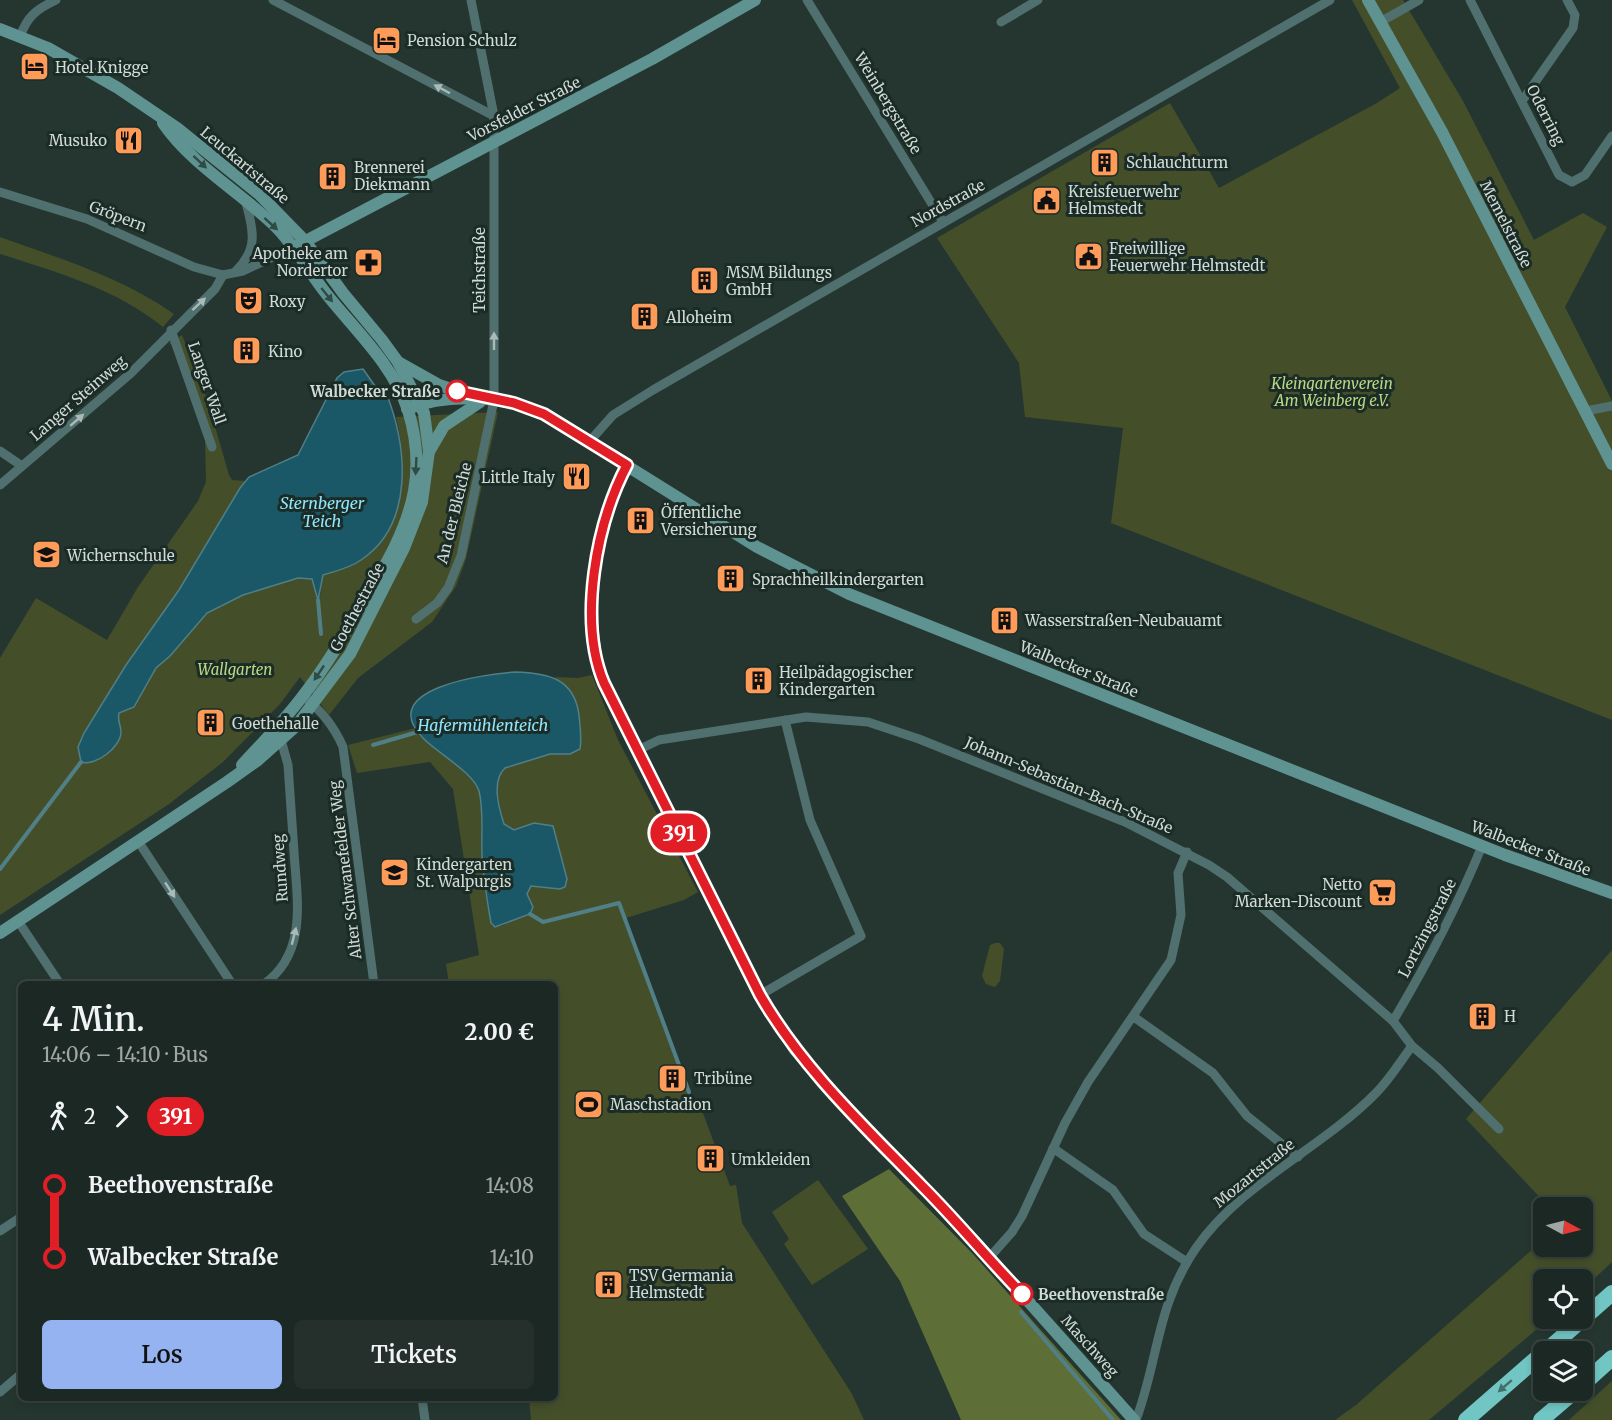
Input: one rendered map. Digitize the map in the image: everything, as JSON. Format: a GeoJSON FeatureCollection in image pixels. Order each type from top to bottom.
{"type":"FeatureCollection","features":[{"type":"Feature","properties":{"kind":"highway"},"geometry":{"type":"LineString","coordinates":[[1557,1341],[1612,1293]]}},
{"type":"Feature","properties":{"kind":"highway"},"geometry":{"type":"LineString","coordinates":[[1593,1375],[1612,1358]]}},
{"type":"Feature","properties":{"kind":"highway"},"geometry":{"type":"LineString","coordinates":[[1466,1420],[1533,1362]]}},
{"type":"Feature","properties":{"kind":"highway"},"geometry":{"type":"LineString","coordinates":[[1541,1420],[1563,1401]]}},
{"type":"Feature","properties":{"kind":"main road","name":"Vorsfelder Straße"},"geometry":{"type":"LineString","coordinates":[[305,241],[652,59],[755,0]]}},
{"type":"Feature","properties":{"kind":"main road","name":"Memelstraße"},"geometry":{"type":"LineString","coordinates":[[1368,0],[1382,21],[1612,464]]}},
{"type":"Feature","properties":{"kind":"main road","name":"Leuckartstraße"},"geometry":{"type":"LineString","coordinates":[[0,29],[82,65],[177,129],[259,195],[305,241]]}},
{"type":"Feature","properties":{"kind":"main road","name":"Leuckartstraße"},"geometry":{"type":"LineString","coordinates":[[160,119],[171,135],[275,227],[292,248]]}},
{"type":"Feature","properties":{"kind":"main road"},"geometry":{"type":"LineString","coordinates":[[407,408],[397,387],[371,346],[320,286],[292,248],[305,241],[398,362],[420,403]]}},
{"type":"Feature","properties":{"kind":"main road"},"geometry":{"type":"LineString","coordinates":[[398,362],[439,385],[489,399]]}},
{"type":"Feature","properties":{"kind":"main road"},"geometry":{"type":"LineString","coordinates":[[429,452],[444,426],[466,409],[489,399]]}},
{"type":"Feature","properties":{"kind":"main road","name":"Walbecker Straße"},"geometry":{"type":"LineString","coordinates":[[407,408],[420,403],[489,399],[528,407],[544,414],[757,547],[849,594],[1482,846],[1612,893]]}},
{"type":"Feature","properties":{"kind":"main road","name":"Goethestraße"},"geometry":{"type":"LineString","coordinates":[[0,933],[227,782],[281,740],[314,704],[350,654],[404,548],[422,502],[429,452],[426,421],[420,403]]}},
{"type":"Feature","properties":{"kind":"main road","name":"Goethestraße"},"geometry":{"type":"LineString","coordinates":[[227,782],[303,696],[373,587],[410,510],[417,459],[407,408]]}},
{"type":"Feature","properties":{"kind":"main road","name":"Maschweg"},"geometry":{"type":"LineString","coordinates":[[627,465],[613,491],[603,526],[595,576],[592,628],[599,672],[760,995],[795,1050],[989,1258],[1135,1420]]}},
{"type":"Feature","properties":{"kind":"street"},"geometry":{"type":"LineString","coordinates":[[20,37],[29,17],[37,9],[56,0]]}},
{"type":"Feature","properties":{"kind":"street"},"geometry":{"type":"LineString","coordinates":[[273,0],[494,116]]}},
{"type":"Feature","properties":{"kind":"street","name":"Teichstraße"},"geometry":{"type":"LineString","coordinates":[[471,0],[494,116],[489,399]]}},
{"type":"Feature","properties":{"kind":"street","name":"Weinbergstraße"},"geometry":{"type":"LineString","coordinates":[[807,0],[943,222]]}},
{"type":"Feature","properties":{"kind":"street"},"geometry":{"type":"LineString","coordinates":[[1001,22],[1038,0]]}},
{"type":"Feature","properties":{"kind":"street","name":"Nordstraße"},"geometry":{"type":"LineString","coordinates":[[589,442],[603,423],[623,408],[1330,0]]}},
{"type":"Feature","properties":{"kind":"street"},"geometry":{"type":"LineString","coordinates":[[1382,21],[1419,0]]}},
{"type":"Feature","properties":{"kind":"street","name":"Oderring"},"geometry":{"type":"LineString","coordinates":[[1470,0],[1559,175],[1568,181],[1576,181],[1585,175],[1612,136]]}},
{"type":"Feature","properties":{"kind":"street"},"geometry":{"type":"LineString","coordinates":[[1522,101],[1573,28],[1575,15],[1567,0]]}},
{"type":"Feature","properties":{"kind":"street","name":"Gröpern"},"geometry":{"type":"LineString","coordinates":[[0,192],[87,219],[194,267],[223,275]]}},
{"type":"Feature","properties":{"kind":"street","name":"Leuckartstraße"},"geometry":{"type":"LineString","coordinates":[[234,273],[248,258],[254,238],[246,203]]}},
{"type":"Feature","properties":{"kind":"street"},"geometry":{"type":"LineString","coordinates":[[223,275],[234,273],[292,248]]}},
{"type":"Feature","properties":{"kind":"street","name":"Langer Steinweg"},"geometry":{"type":"LineString","coordinates":[[0,485],[131,373],[171,330],[215,289],[223,275]]}},
{"type":"Feature","properties":{"kind":"street","name":"Langer Wall"},"geometry":{"type":"LineString","coordinates":[[171,330],[212,447]]}},
{"type":"Feature","properties":{"kind":"street","name":"An der Bleiche"},"geometry":{"type":"LineString","coordinates":[[416,619],[437,603],[448,588],[461,556],[489,399]]}},
{"type":"Feature","properties":{"kind":"street"},"geometry":{"type":"LineString","coordinates":[[1586,411],[1612,406]]}},
{"type":"Feature","properties":{"kind":"street"},"geometry":{"type":"LineString","coordinates":[[0,451],[22,466]]}},
{"type":"Feature","properties":{"kind":"street","name":"Alter Schwanefelder Weg"},"geometry":{"type":"LineString","coordinates":[[303,696],[314,704],[337,731],[346,760],[374,981]]}},
{"type":"Feature","properties":{"kind":"street","name":"Johann-Sebastian-Bach-Straße"},"geometry":{"type":"LineString","coordinates":[[638,750],[659,740],[806,717],[833,718],[882,726],[1125,822],[1187,852],[1227,877],[1393,1022],[1412,1046],[1438,1068],[1498,1129]]}},
{"type":"Feature","properties":{"kind":"street"},"geometry":{"type":"LineString","coordinates":[[760,995],[861,936],[810,820],[785,720]]}},
{"type":"Feature","properties":{"kind":"street","name":"Rundweg"},"geometry":{"type":"LineString","coordinates":[[268,981],[278,974],[290,952],[298,917],[288,765],[281,740]]}},
{"type":"Feature","properties":{"kind":"street"},"geometry":{"type":"LineString","coordinates":[[138,841],[230,981]]}},
{"type":"Feature","properties":{"kind":"street","name":"Lortzingstraße"},"geometry":{"type":"LineString","coordinates":[[1393,1022],[1439,941],[1482,846]]}},
{"type":"Feature","properties":{"kind":"street"},"geometry":{"type":"LineString","coordinates":[[989,1258],[1012,1232],[1022,1216],[1053,1148],[1088,1082],[1171,960],[1177,945],[1181,915],[1178,873],[1187,852]]}},
{"type":"Feature","properties":{"kind":"street"},"geometry":{"type":"LineString","coordinates":[[18,921],[58,981]]}},
{"type":"Feature","properties":{"kind":"street"},"geometry":{"type":"LineString","coordinates":[[1134,1017],[1213,1073],[1248,1116],[1298,1157]]}},
{"type":"Feature","properties":{"kind":"street","name":"Mozartstraße"},"geometry":{"type":"LineString","coordinates":[[1135,1420],[1147,1391],[1160,1322],[1187,1262],[1225,1215],[1375,1094],[1412,1046]]}},
{"type":"Feature","properties":{"kind":"street"},"geometry":{"type":"LineString","coordinates":[[1053,1148],[1113,1190],[1144,1234],[1187,1262]]}},
{"type":"Feature","properties":{"kind":"street"},"geometry":{"type":"LineString","coordinates":[[0,1231],[18,1219]]}},
{"type":"Feature","properties":{"kind":"street"},"geometry":{"type":"LineString","coordinates":[[0,1392],[18,1377]]}},
{"type":"Feature","properties":{"kind":"street"},"geometry":{"type":"LineString","coordinates":[[422,1401],[425,1420]]}},
{"type":"Feature","properties":{"kind":"green space","name":"Kleingartenverein Am Weinberg e.V."},"geometry":{"type":"Polygon","coordinates":[[[1352,0],[1403,0],[1463,101],[1534,240],[1583,213],[1607,227],[1565,307],[1612,401],[1612,720],[1111,523],[1123,428],[1025,417],[1019,363],[937,238],[1170,103],[1219,188],[1377,103],[1400,88],[1352,0]]]}},
{"type":"Feature","properties":{"kind":"green space"},"geometry":{"type":"Polygon","coordinates":[[[0,237],[112,279],[174,314],[163,327],[126,302],[106,292],[64,275],[0,254],[0,237]]]}},
{"type":"Feature","properties":{"kind":"green space","name":"Wallgarten"},"geometry":{"type":"Polygon","coordinates":[[[182,335],[207,399],[229,475],[232,480],[245,481],[179,590],[126,665],[84,733],[78,747],[81,762],[93,762],[112,749],[120,738],[119,713],[134,707],[156,668],[170,656],[207,613],[238,597],[298,578],[312,579],[320,597],[323,575],[357,563],[376,547],[395,514],[400,494],[402,455],[396,417],[498,412],[466,559],[456,586],[432,622],[358,678],[329,715],[300,677],[280,704],[223,762],[169,804],[0,915],[0,658],[36,598],[107,640],[138,587],[198,501],[206,482],[205,440],[174,346],[169,343],[182,335]]]}},
{"type":"Feature","properties":{"kind":"green space"},"geometry":{"type":"Polygon","coordinates":[[[592,675],[618,740],[698,892],[684,900],[626,918],[695,1109],[701,1108],[730,1186],[736,1185],[742,1223],[852,1394],[864,1420],[531,1420],[529,1401],[558,1401],[558,981],[449,981],[446,964],[479,955],[453,789],[430,762],[357,773],[348,745],[416,728],[429,744],[463,770],[476,784],[481,809],[482,865],[486,900],[493,925],[501,926],[532,912],[527,894],[528,888],[534,885],[561,889],[567,879],[553,826],[534,823],[514,830],[504,824],[496,786],[505,768],[550,754],[570,754],[581,742],[579,714],[573,697],[562,682],[554,677],[578,678],[592,675]]]}},
{"type":"Feature","properties":{"kind":"green space"},"geometry":{"type":"Polygon","coordinates":[[[1000,943],[1004,949],[1000,981],[995,987],[986,984],[982,976],[990,945],[1000,943]]]}},
{"type":"Feature","properties":{"kind":"green space"},"geometry":{"type":"Polygon","coordinates":[[[1612,950],[1612,1262],[1593,1280],[1593,1269],[1533,1269],[1533,1329],[1537,1329],[1429,1420],[1335,1420],[1356,1405],[1533,1249],[1533,1257],[1593,1257],[1593,1197],[1540,1197],[1466,1119],[1612,950]]]}},
{"type":"Feature","properties":{"kind":"green space"},"geometry":{"type":"Polygon","coordinates":[[[889,1169],[973,1254],[1121,1420],[961,1420],[900,1281],[842,1196],[889,1169]]]}},
{"type":"Feature","properties":{"kind":"green space"},"geometry":{"type":"Polygon","coordinates":[[[818,1180],[868,1249],[812,1285],[784,1244],[789,1239],[772,1212],[818,1180]]]}},
{"type":"Feature","properties":{"kind":"green space"},"geometry":{"type":"Polygon","coordinates":[[[1612,1381],[1612,1420],[1569,1420],[1590,1401],[1593,1401],[1593,1398],[1612,1381]]]}},
{"type":"Feature","properties":{"kind":"water","name":"Sternberger Teich"},"geometry":{"type":"Polygon","coordinates":[[[363,369],[380,393],[387,395],[399,438],[402,461],[402,484],[398,506],[391,526],[378,545],[357,563],[323,575],[318,600],[312,579],[298,578],[243,595],[207,613],[170,656],[156,668],[134,707],[119,713],[121,732],[117,744],[100,759],[87,763],[81,762],[78,747],[84,733],[126,665],[179,590],[240,488],[249,477],[298,455],[337,378],[344,372],[363,369]]]}},
{"type":"Feature","properties":{"kind":"water","name":"Hafermühlenteich"},"geometry":{"type":"Polygon","coordinates":[[[515,672],[548,676],[565,685],[572,693],[576,703],[581,745],[580,749],[570,754],[550,754],[505,768],[501,773],[497,795],[504,824],[514,830],[534,823],[553,826],[567,879],[565,887],[560,889],[531,886],[527,894],[533,907],[530,914],[495,927],[491,923],[484,881],[479,791],[470,777],[423,738],[412,721],[413,707],[423,696],[440,687],[482,676],[515,672]]]}},
{"type":"Feature","properties":{"kind":"waterway"},"geometry":{"type":"LineString","coordinates":[[318,600],[321,634]]}},
{"type":"Feature","properties":{"kind":"waterway"},"geometry":{"type":"LineString","coordinates":[[373,745],[421,731]]}},
{"type":"Feature","properties":{"kind":"waterway"},"geometry":{"type":"LineString","coordinates":[[0,869],[81,762]]}},
{"type":"Feature","properties":{"kind":"waterway"},"geometry":{"type":"LineString","coordinates":[[530,914],[543,922],[619,903],[689,1092]]}},
{"type":"Feature","properties":{"kind":"waterway"},"geometry":{"type":"LineString","coordinates":[[1021,1312],[1113,1420]]}},
{"type":"Feature","properties":{"kind":"bus line","name":"391"},"geometry":{"type":"LineString","coordinates":[[457,391],[528,407],[544,414],[627,465],[608,504],[595,576],[592,628],[596,659],[604,683],[760,995],[795,1050],[861,1124],[925,1188],[1022,1294]]}},
{"type":"Feature","properties":{"kind":"place","name":"Pension Schulz"},"geometry":{"type":"Point","coordinates":[386,40]}},
{"type":"Feature","properties":{"kind":"place","name":"Hotel Knigge"},"geometry":{"type":"Point","coordinates":[34,67]}},
{"type":"Feature","properties":{"kind":"place","name":"Musuko"},"geometry":{"type":"Point","coordinates":[128,140]}},
{"type":"Feature","properties":{"kind":"place","name":"Schlauchturm"},"geometry":{"type":"Point","coordinates":[1105,162]}},
{"type":"Feature","properties":{"kind":"place","name":"Brennerei Diekmann"},"geometry":{"type":"Point","coordinates":[333,176]}},
{"type":"Feature","properties":{"kind":"place","name":"Kreisfeuerwehr Helmstedt"},"geometry":{"type":"Point","coordinates":[1047,200]}},
{"type":"Feature","properties":{"kind":"place","name":"Freiwillige Feuerwehr Helmstedt"},"geometry":{"type":"Point","coordinates":[1088,257]}},
{"type":"Feature","properties":{"kind":"place","name":"Apotheke am Nordertor"},"geometry":{"type":"Point","coordinates":[369,262]}},
{"type":"Feature","properties":{"kind":"place","name":"MSM Bildungs GmbH"},"geometry":{"type":"Point","coordinates":[705,281]}},
{"type":"Feature","properties":{"kind":"place","name":"Roxy"},"geometry":{"type":"Point","coordinates":[248,301]}},
{"type":"Feature","properties":{"kind":"place","name":"Alloheim"},"geometry":{"type":"Point","coordinates":[645,317]}},
{"type":"Feature","properties":{"kind":"place","name":"Kino"},"geometry":{"type":"Point","coordinates":[247,351]}},
{"type":"Feature","properties":{"kind":"place","name":"Walbecker Straße"},"geometry":{"type":"Point","coordinates":[457,391]}},
{"type":"Feature","properties":{"kind":"place","name":"Little Italy"},"geometry":{"type":"Point","coordinates":[576,477]}},
{"type":"Feature","properties":{"kind":"place","name":"Öffentliche Versicherung"},"geometry":{"type":"Point","coordinates":[640,521]}},
{"type":"Feature","properties":{"kind":"place","name":"Wichernschule"},"geometry":{"type":"Point","coordinates":[46,555]}},
{"type":"Feature","properties":{"kind":"place","name":"Sprachheilkindergarten"},"geometry":{"type":"Point","coordinates":[731,579]}},
{"type":"Feature","properties":{"kind":"place","name":"Wasserstraßen-Neubauamt"},"geometry":{"type":"Point","coordinates":[1004,620]}},
{"type":"Feature","properties":{"kind":"place","name":"Heilpädagogischer Kindergarten"},"geometry":{"type":"Point","coordinates":[758,681]}},
{"type":"Feature","properties":{"kind":"place","name":"Goethehalle"},"geometry":{"type":"Point","coordinates":[211,723]}},
{"type":"Feature","properties":{"kind":"place","name":"Kindergarten St. Walpurgis"},"geometry":{"type":"Point","coordinates":[395,873]}},
{"type":"Feature","properties":{"kind":"place","name":"Netto Marken-Discount"},"geometry":{"type":"Point","coordinates":[1383,893]}},
{"type":"Feature","properties":{"kind":"place","name":"H"},"geometry":{"type":"Point","coordinates":[1483,1016]}},
{"type":"Feature","properties":{"kind":"place","name":"Tribüne"},"geometry":{"type":"Point","coordinates":[673,1078]}},
{"type":"Feature","properties":{"kind":"place","name":"Maschstadion"},"geometry":{"type":"Point","coordinates":[589,1104]}},
{"type":"Feature","properties":{"kind":"place","name":"Umkleiden"},"geometry":{"type":"Point","coordinates":[710,1159]}},
{"type":"Feature","properties":{"kind":"place","name":"TSV Germania Helmstedt"},"geometry":{"type":"Point","coordinates":[608,1284]}},
{"type":"Feature","properties":{"kind":"place","name":"Beethovenstraße"},"geometry":{"type":"Point","coordinates":[1022,1294]}}]}
